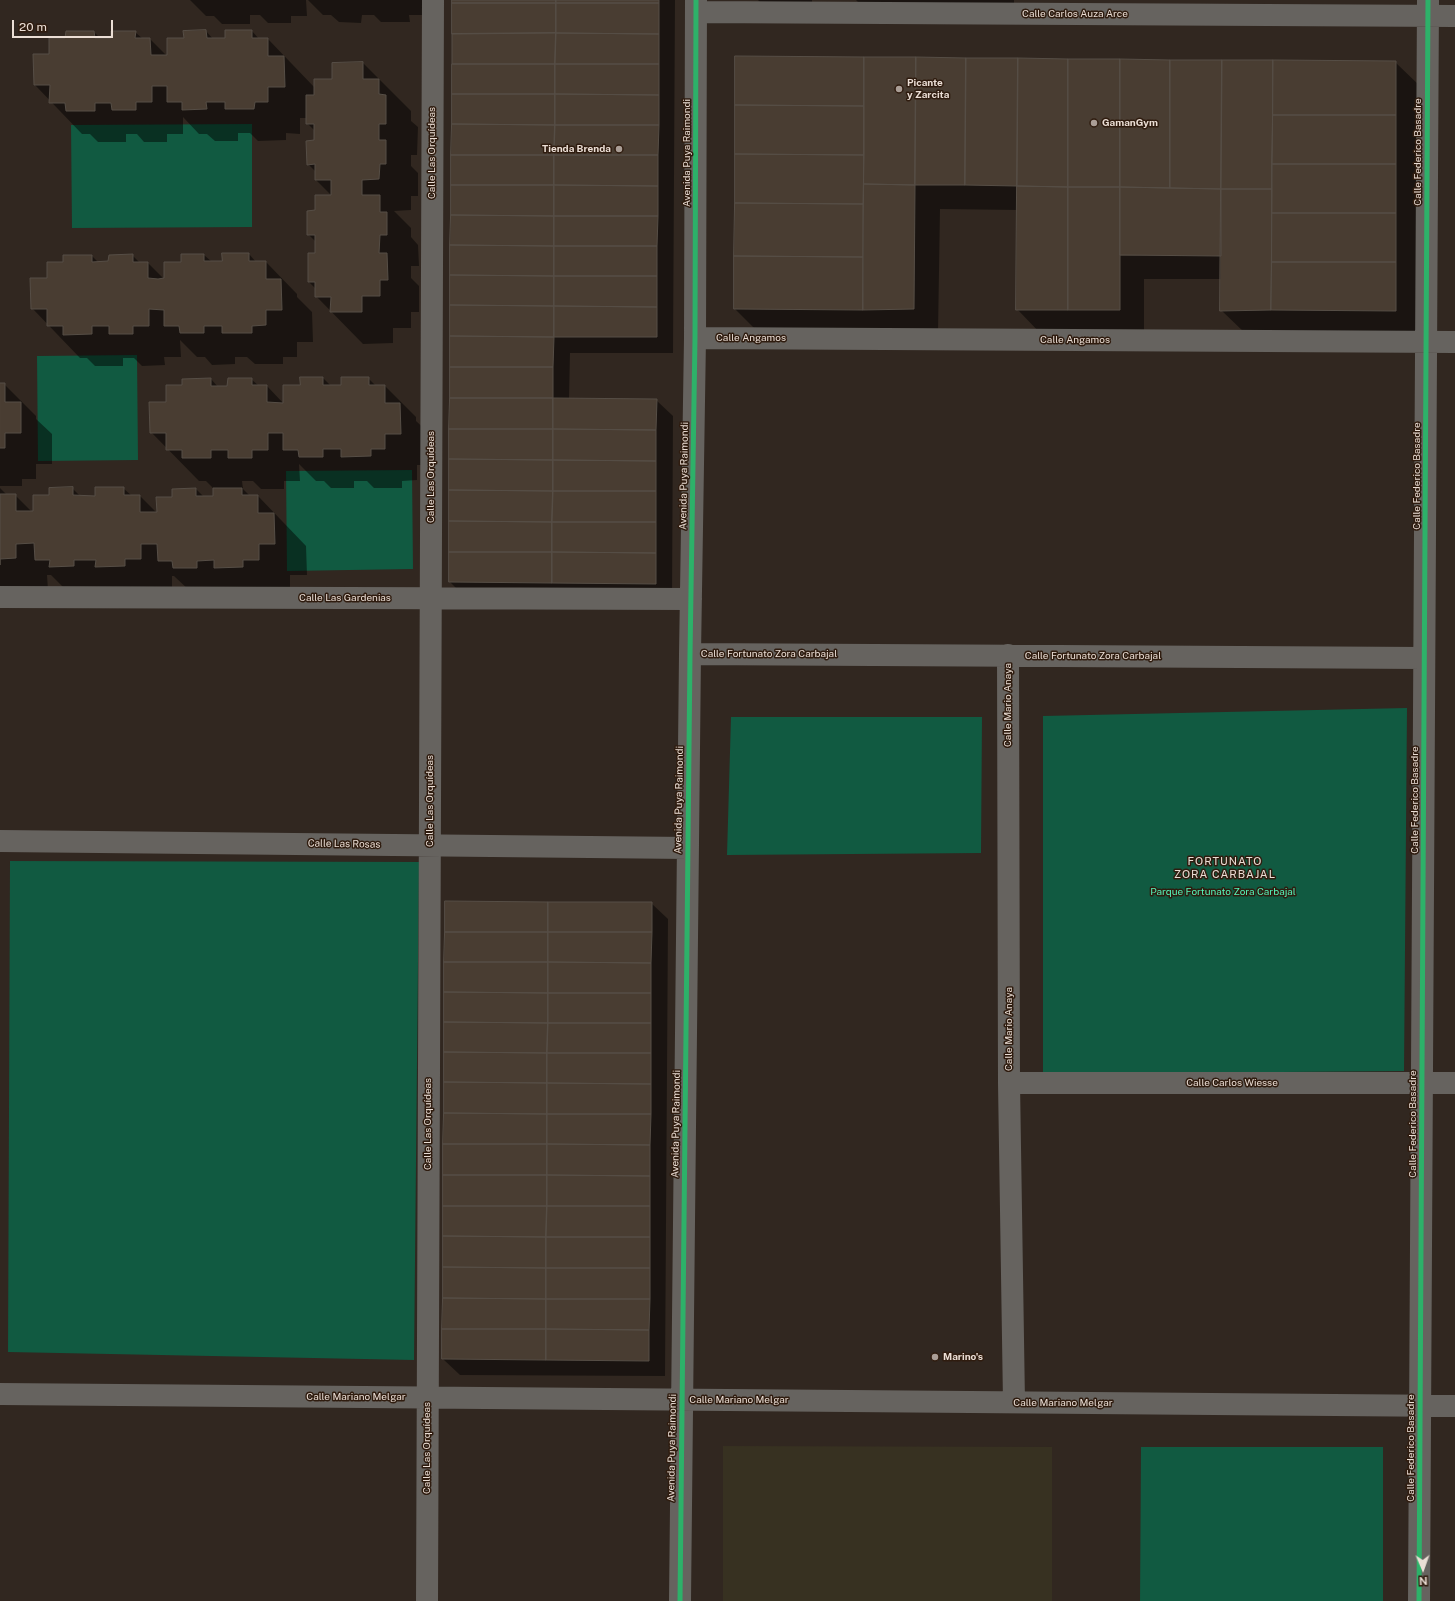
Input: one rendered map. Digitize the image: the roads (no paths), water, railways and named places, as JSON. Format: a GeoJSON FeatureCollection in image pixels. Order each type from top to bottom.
{"type":"FeatureCollection","features":[{"type":"Feature","properties":{"kind":"street","name":"Calle Las Orquídeas"},"geometry":{"type":"LineString","coordinates":[[427,1601],[433,0]]}},
{"type":"Feature","properties":{"kind":"street","name":"Calle Carlos Auza Arce"},"geometry":{"type":"LineString","coordinates":[[696,6],[1428,8],[1455,16]]}},
{"type":"Feature","properties":{"kind":"street","name":"Avenida Puya Raimondi"},"geometry":{"type":"LineString","coordinates":[[680,1601],[690,654],[695,338],[696,6]]}},
{"type":"Feature","properties":{"kind":"street","name":"Calle Federico Basadre"},"geometry":{"type":"LineString","coordinates":[[1419,1601],[1428,8]]}},
{"type":"Feature","properties":{"kind":"street","name":"Calle Angamos"},"geometry":{"type":"LineString","coordinates":[[695,338],[1455,342]]}},
{"type":"Feature","properties":{"kind":"street","name":"Calle Las Gardenias"},"geometry":{"type":"LineString","coordinates":[[0,597],[691,599]]}},
{"type":"Feature","properties":{"kind":"street","name":"Calle Fortunato Zora Carbajal"},"geometry":{"type":"LineString","coordinates":[[690,654],[1424,658]]}},
{"type":"Feature","properties":{"kind":"street","name":"Calle Mario Anaya"},"geometry":{"type":"LineString","coordinates":[[1008,655],[1009,1083],[1014,1402]]}},
{"type":"Feature","properties":{"kind":"street","name":"Calle Las Rosas"},"geometry":{"type":"LineString","coordinates":[[0,841],[688,848]]}},
{"type":"Feature","properties":{"kind":"street","name":"Calle Carlos Wiesse"},"geometry":{"type":"LineString","coordinates":[[1009,1083],[1455,1083]]}},
{"type":"Feature","properties":{"kind":"street","name":"Calle Mariano Melgar"},"geometry":{"type":"LineString","coordinates":[[0,1394],[1455,1406]]}},
{"type":"Feature","properties":{"kind":"place","name":"Picante y Zarcita"},"geometry":{"type":"Point","coordinates":[899,89]}},
{"type":"Feature","properties":{"kind":"place","name":"GamanGym"},"geometry":{"type":"Point","coordinates":[1094,123]}},
{"type":"Feature","properties":{"kind":"place","name":"Tienda Brenda"},"geometry":{"type":"Point","coordinates":[619,149]}},
{"type":"Feature","properties":{"kind":"place","name":"Marino's"},"geometry":{"type":"Point","coordinates":[935,1357]}},
{"type":"Feature","properties":{"kind":"district","name":"FORTUNATO ZORA CARBAJAL"},"geometry":{"type":"Point","coordinates":[1225,868]}},
{"type":"Feature","properties":{"kind":"park label","name":"Parque Fortunato Zora Carbajal"},"geometry":{"type":"Point","coordinates":[1223,892]}}]}
